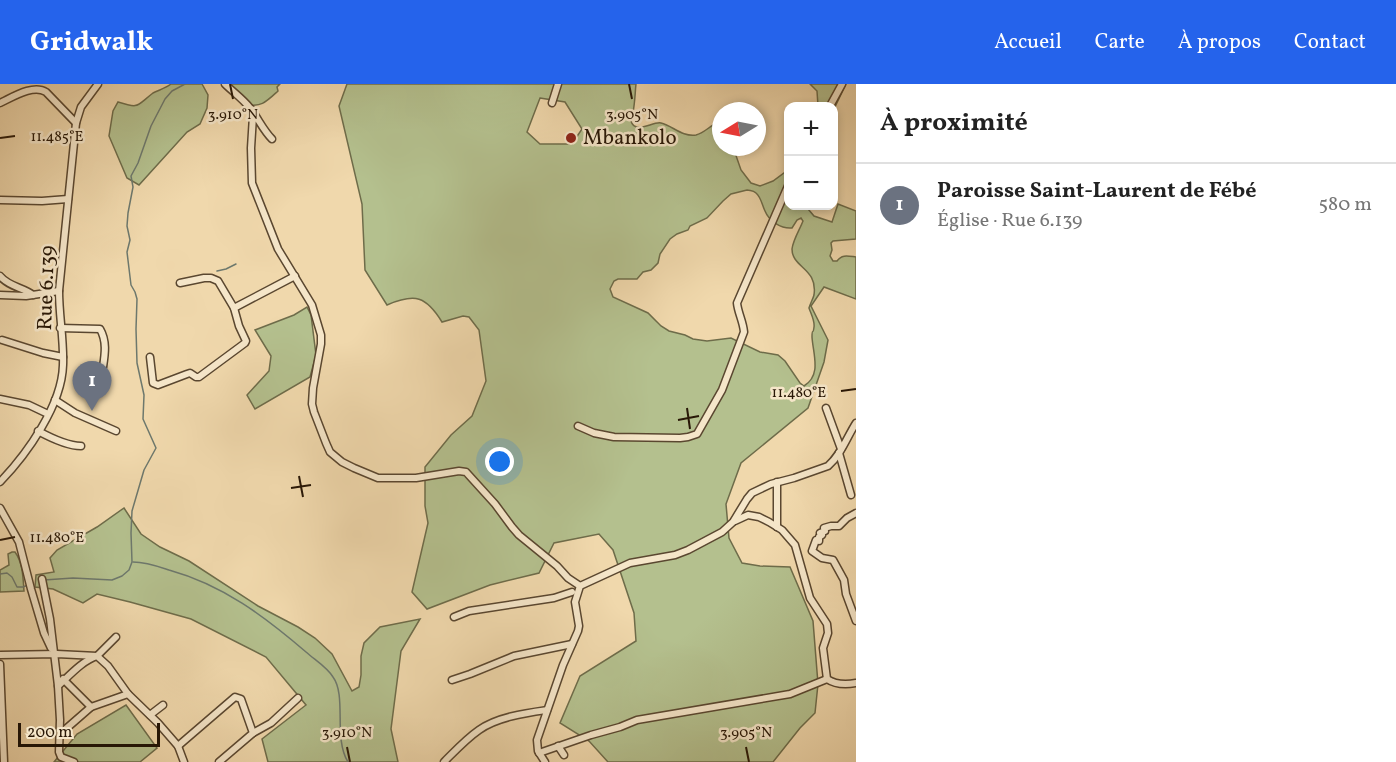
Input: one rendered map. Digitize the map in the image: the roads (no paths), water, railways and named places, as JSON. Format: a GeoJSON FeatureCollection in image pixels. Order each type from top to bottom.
{"type":"FeatureCollection","features":[{"type":"Feature","properties":{"kind":"street"},"geometry":{"type":"LineString","coordinates":[[87,84],[96,87]]}},
{"type":"Feature","properties":{"kind":"street"},"geometry":{"type":"LineString","coordinates":[[225,84],[246,103],[264,131],[272,139]]}},
{"type":"Feature","properties":{"kind":"street"},"geometry":{"type":"LineString","coordinates":[[552,103],[558,84]]}},
{"type":"Feature","properties":{"kind":"street"},"geometry":{"type":"LineString","coordinates":[[832,102],[842,84]]}},
{"type":"Feature","properties":{"kind":"street","name":"Rue 6.139"},"geometry":{"type":"LineString","coordinates":[[0,482],[19,460],[38,431],[55,400],[61,381],[63,357],[59,291],[76,123],[81,107],[96,87]]}},
{"type":"Feature","properties":{"kind":"street"},"geometry":{"type":"LineString","coordinates":[[0,103],[34,88],[41,88],[76,123]]}},
{"type":"Feature","properties":{"kind":"street"},"geometry":{"type":"LineString","coordinates":[[251,110],[253,116],[250,148],[252,183],[278,249],[312,305],[321,334],[312,404],[330,452],[342,462],[378,478],[416,478],[459,471],[466,472],[512,527],[568,578],[580,586]]}},
{"type":"Feature","properties":{"kind":"street"},"geometry":{"type":"LineString","coordinates":[[578,426],[594,434],[614,437],[680,438],[697,434],[722,390],[744,332],[737,303],[784,197]]}},
{"type":"Feature","properties":{"kind":"street"},"geometry":{"type":"LineString","coordinates":[[0,200],[68,199]]}},
{"type":"Feature","properties":{"kind":"street"},"geometry":{"type":"LineString","coordinates":[[0,276],[6,283],[26,290],[34,296]]}},
{"type":"Feature","properties":{"kind":"street"},"geometry":{"type":"LineString","coordinates":[[234,308],[295,276]]}},
{"type":"Feature","properties":{"kind":"street"},"geometry":{"type":"LineString","coordinates":[[150,357],[153,383],[158,385],[190,373],[199,377],[245,343],[246,338],[238,326],[234,308],[218,281],[204,278],[180,283]]}},
{"type":"Feature","properties":{"kind":"street"},"geometry":{"type":"LineString","coordinates":[[0,295],[34,296],[59,291]]}},
{"type":"Feature","properties":{"kind":"street"},"geometry":{"type":"LineString","coordinates":[[60,328],[100,329],[105,350],[103,367]]}},
{"type":"Feature","properties":{"kind":"street"},"geometry":{"type":"LineString","coordinates":[[2,340],[63,357]]}},
{"type":"Feature","properties":{"kind":"street"},"geometry":{"type":"LineString","coordinates":[[0,399],[22,403],[48,414]]}},
{"type":"Feature","properties":{"kind":"street"},"geometry":{"type":"LineString","coordinates":[[55,400],[75,413],[116,431]]}},
{"type":"Feature","properties":{"kind":"street"},"geometry":{"type":"LineString","coordinates":[[826,408],[851,495]]}},
{"type":"Feature","properties":{"kind":"street"},"geometry":{"type":"LineString","coordinates":[[733,522],[752,493],[777,482],[828,466],[840,451],[856,423]]}},
{"type":"Feature","properties":{"kind":"street"},"geometry":{"type":"LineString","coordinates":[[38,431],[81,446]]}},
{"type":"Feature","properties":{"kind":"street"},"geometry":{"type":"LineString","coordinates":[[777,482],[777,527]]}},
{"type":"Feature","properties":{"kind":"street"},"geometry":{"type":"LineString","coordinates":[[0,508],[19,542],[44,633],[54,654]]}},
{"type":"Feature","properties":{"kind":"street"},"geometry":{"type":"LineString","coordinates":[[856,513],[838,526],[825,528],[825,531],[820,533],[822,535],[819,541],[816,540],[812,551],[822,558],[833,560],[844,580],[846,594],[856,621]]}},
{"type":"Feature","properties":{"kind":"street"},"geometry":{"type":"LineString","coordinates":[[575,602],[580,586],[630,563],[682,553],[714,537],[745,516],[759,517],[777,527],[795,545],[810,598],[827,624],[828,633],[823,648],[826,679]]}},
{"type":"Feature","properties":{"kind":"street"},"geometry":{"type":"LineString","coordinates":[[545,762],[536,745],[537,740],[579,626],[568,578]]}},
{"type":"Feature","properties":{"kind":"street"},"geometry":{"type":"LineString","coordinates":[[42,579],[50,619],[58,686],[60,754],[64,759],[74,762]]}},
{"type":"Feature","properties":{"kind":"street"},"geometry":{"type":"LineString","coordinates":[[454,617],[469,610],[554,598],[572,592]]}},
{"type":"Feature","properties":{"kind":"street"},"geometry":{"type":"LineString","coordinates":[[58,686],[90,657],[97,656],[116,637]]}},
{"type":"Feature","properties":{"kind":"street"},"geometry":{"type":"LineString","coordinates":[[452,680],[514,656],[572,644]]}},
{"type":"Feature","properties":{"kind":"street"},"geometry":{"type":"LineString","coordinates":[[0,655],[97,656],[108,666],[128,694],[178,746],[184,762]]}},
{"type":"Feature","properties":{"kind":"street"},"geometry":{"type":"LineString","coordinates":[[0,664],[4,762]]}},
{"type":"Feature","properties":{"kind":"street"},"geometry":{"type":"LineString","coordinates":[[539,753],[591,735],[620,728],[637,720],[790,694],[826,679],[846,685],[856,683]]}},
{"type":"Feature","properties":{"kind":"street"},"geometry":{"type":"LineString","coordinates":[[64,680],[91,707]]}},
{"type":"Feature","properties":{"kind":"street"},"geometry":{"type":"LineString","coordinates":[[60,734],[91,707],[128,694]]}},
{"type":"Feature","properties":{"kind":"street"},"geometry":{"type":"LineString","coordinates":[[178,746],[235,697],[241,699],[253,733]]}},
{"type":"Feature","properties":{"kind":"street"},"geometry":{"type":"LineString","coordinates":[[219,762],[253,733],[271,723],[298,698]]}},
{"type":"Feature","properties":{"kind":"street"},"geometry":{"type":"LineString","coordinates":[[150,715],[162,705]]}},
{"type":"Feature","properties":{"kind":"street"},"geometry":{"type":"LineString","coordinates":[[444,762],[469,737],[487,725],[525,713],[547,710]]}},
{"type":"Feature","properties":{"kind":"street"},"geometry":{"type":"LineString","coordinates":[[558,746],[564,755]]}},
{"type":"Feature","properties":{"kind":"waterway"},"geometry":{"type":"LineString","coordinates":[[44,580],[73,578],[112,580],[129,570],[132,562],[132,511],[144,470],[156,448],[143,419],[144,395],[137,363],[137,299],[131,285],[127,252],[130,240],[127,226],[128,213],[133,187],[131,176],[151,126],[165,99],[172,91],[185,84]]}},
{"type":"Feature","properties":{"kind":"waterway"},"geometry":{"type":"LineString","coordinates":[[217,271],[236,264]]}},
{"type":"Feature","properties":{"kind":"waterway"},"geometry":{"type":"LineString","coordinates":[[133,562],[189,576],[225,593],[258,614],[324,667],[337,685],[341,741],[348,762]]}},
{"type":"Feature","properties":{"kind":"waterway"},"geometry":{"type":"LineString","coordinates":[[0,574],[7,573],[17,587],[28,585]]}},
{"type":"Feature","properties":{"kind":"place","name":"Mbankolo"},"geometry":{"type":"Point","coordinates":[571,138]}},
{"type":"Feature","properties":{"kind":"place","name":"Paroisse Saint-Laurent de Fébé"},"geometry":{"type":"Point","coordinates":[92,411]}}]}
